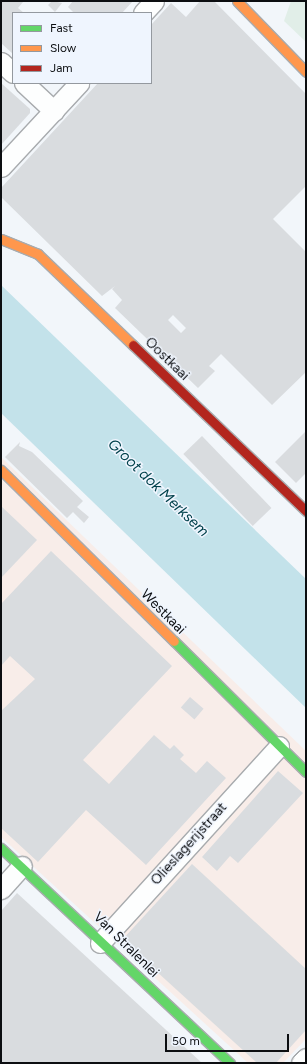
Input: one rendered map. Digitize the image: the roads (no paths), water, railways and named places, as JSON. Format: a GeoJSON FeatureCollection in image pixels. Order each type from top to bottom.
{"type":"FeatureCollection","features":[{"type":"Feature","properties":{"kind":"street"},"geometry":{"type":"LineString","coordinates":[[144,12],[154,1]]}},
{"type":"Feature","properties":{"kind":"street"},"geometry":{"type":"LineString","coordinates":[[237,1],[306,72]]}},
{"type":"Feature","properties":{"kind":"street"},"geometry":{"type":"LineString","coordinates":[[1,62],[12,72]]}},
{"type":"Feature","properties":{"kind":"street"},"geometry":{"type":"LineString","coordinates":[[25,84],[54,110]]}},
{"type":"Feature","properties":{"kind":"street"},"geometry":{"type":"LineString","coordinates":[[1,168],[78,84]]}},
{"type":"Feature","properties":{"kind":"street","name":"Oostkaai"},"geometry":{"type":"LineString","coordinates":[[1,238],[38,254],[306,511]]}},
{"type":"Feature","properties":{"kind":"street","name":"Westkaai"},"geometry":{"type":"LineString","coordinates":[[1,470],[306,772]]}},
{"type":"Feature","properties":{"kind":"street","name":"Olieslagerijstraat"},"geometry":{"type":"LineString","coordinates":[[100,943],[279,746]]}},
{"type":"Feature","properties":{"kind":"street","name":"Van Stralenlei"},"geometry":{"type":"LineString","coordinates":[[1,848],[80,919],[100,943],[230,1063]]}},
{"type":"Feature","properties":{"kind":"street"},"geometry":{"type":"LineString","coordinates":[[1,889],[22,866]]}},
{"type":"Feature","properties":{"kind":"street"},"geometry":{"type":"LineString","coordinates":[[301,1063],[306,1058]]}},
{"type":"Feature","properties":{"kind":"water","name":"Groot dok Merksem"},"geometry":{"type":"Polygon","coordinates":[[[1,285],[306,579],[306,708],[1,413],[1,285]]]}}]}
